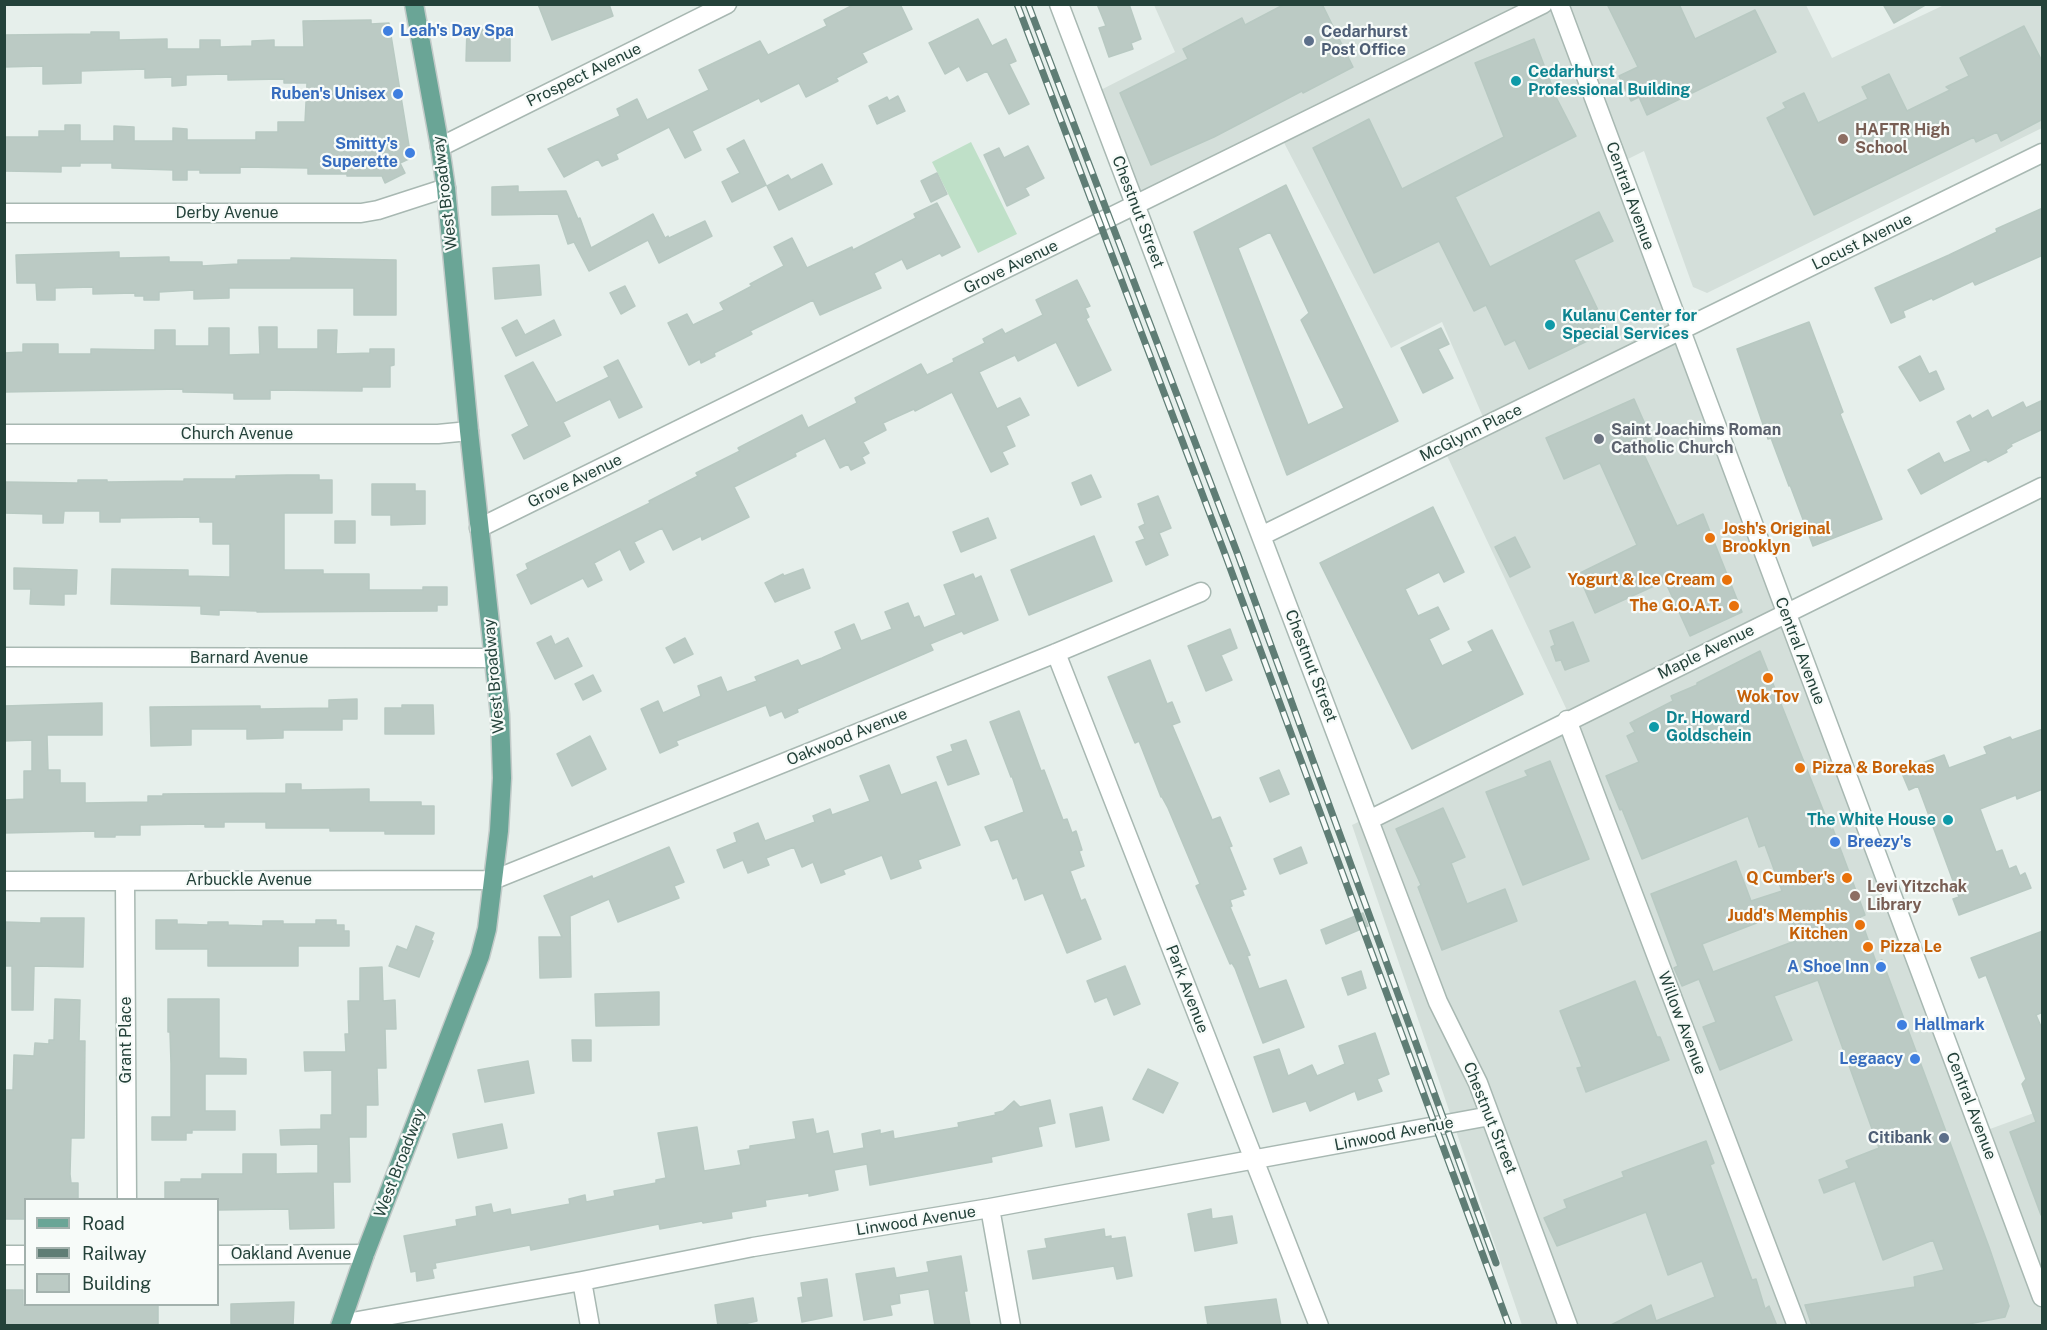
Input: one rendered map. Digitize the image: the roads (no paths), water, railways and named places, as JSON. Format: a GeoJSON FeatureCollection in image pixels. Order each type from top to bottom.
{"type":"FeatureCollection","features":[{"type":"Feature","properties":{"kind":"main road","name":"West Broadway"},"geometry":{"type":"LineString","coordinates":[[340,1325],[365,1254],[480,956],[488,929],[499,831],[502,778],[500,715],[469,431],[446,188],[414,4]]}},
{"type":"Feature","properties":{"kind":"street","name":"Prospect Avenue"},"geometry":{"type":"LineString","coordinates":[[440,147],[727,4]]}},
{"type":"Feature","properties":{"kind":"street","name":"Chestnut Street"},"geometry":{"type":"LineString","coordinates":[[1059,4],[1438,1002],[1478,1083],[1568,1326]]}},
{"type":"Feature","properties":{"kind":"street","name":"Grove Avenue"},"geometry":{"type":"LineString","coordinates":[[479,528],[1543,4]]}},
{"type":"Feature","properties":{"kind":"street","name":"Central Avenue"},"geometry":{"type":"LineString","coordinates":[[1559,4],[2043,1297]]}},
{"type":"Feature","properties":{"kind":"street","name":"Locust Avenue"},"geometry":{"type":"LineString","coordinates":[[1680,330],[2043,153]]}},
{"type":"Feature","properties":{"kind":"street","name":"Derby Avenue"},"geometry":{"type":"LineString","coordinates":[[4,213],[361,213],[378,210],[446,188]]}},
{"type":"Feature","properties":{"kind":"street","name":"McGlynn Place"},"geometry":{"type":"LineString","coordinates":[[1261,536],[1680,330]]}},
{"type":"Feature","properties":{"kind":"street","name":"Church Avenue"},"geometry":{"type":"LineString","coordinates":[[4,434],[438,434],[469,431]]}},
{"type":"Feature","properties":{"kind":"street","name":"Maple Avenue"},"geometry":{"type":"LineString","coordinates":[[1370,820],[1567,720],[2043,487]]}},
{"type":"Feature","properties":{"kind":"street","name":"Oakwood Avenue"},"geometry":{"type":"LineString","coordinates":[[493,880],[1056,653],[1201,592]]}},
{"type":"Feature","properties":{"kind":"street","name":"Park Avenue"},"geometry":{"type":"LineString","coordinates":[[1056,653],[1319,1326]]}},
{"type":"Feature","properties":{"kind":"street","name":"Barnard Avenue"},"geometry":{"type":"LineString","coordinates":[[4,657],[493,658]]}},
{"type":"Feature","properties":{"kind":"street","name":"Willow Avenue"},"geometry":{"type":"LineString","coordinates":[[1567,720],[1797,1326]]}},
{"type":"Feature","properties":{"kind":"street","name":"Arbuckle Avenue"},"geometry":{"type":"LineString","coordinates":[[4,881],[493,880]]}},
{"type":"Feature","properties":{"kind":"street","name":"Grant Place"},"geometry":{"type":"LineString","coordinates":[[125,881],[127,1198]]}},
{"type":"Feature","properties":{"kind":"street","name":"Linwood Avenue"},"geometry":{"type":"LineString","coordinates":[[340,1325],[753,1247],[1255,1161],[1490,1116]]}},
{"type":"Feature","properties":{"kind":"street"},"geometry":{"type":"LineString","coordinates":[[990,1208],[1011,1326]]}},
{"type":"Feature","properties":{"kind":"street","name":"Oakland Avenue"},"geometry":{"type":"LineString","coordinates":[[219,1255],[365,1254]]}},
{"type":"Feature","properties":{"kind":"street"},"geometry":{"type":"LineString","coordinates":[[4,1255],[24,1255]]}},
{"type":"Feature","properties":{"kind":"street"},"geometry":{"type":"LineString","coordinates":[[582,1281],[590,1326]]}},
{"type":"Feature","properties":{"kind":"railway"},"geometry":{"type":"LineString","coordinates":[[1017,4],[1225,554],[1509,1326]]}},
{"type":"Feature","properties":{"kind":"railway"},"geometry":{"type":"LineString","coordinates":[[1028,4],[1238,555],[1496,1263]]}},
{"type":"Feature","properties":{"kind":"place","name":"Leah's Day Spa"},"geometry":{"type":"Point","coordinates":[388,31]}},
{"type":"Feature","properties":{"kind":"place","name":"Cedarhurst Post Office"},"geometry":{"type":"Point","coordinates":[1309,41]}},
{"type":"Feature","properties":{"kind":"place","name":"Cedarhurst Professional Building"},"geometry":{"type":"Point","coordinates":[1516,81]}},
{"type":"Feature","properties":{"kind":"place","name":"Ruben's Unisex"},"geometry":{"type":"Point","coordinates":[398,94]}},
{"type":"Feature","properties":{"kind":"place","name":"HAFTR High School"},"geometry":{"type":"Point","coordinates":[1843,139]}},
{"type":"Feature","properties":{"kind":"place","name":"Smitty's Superette"},"geometry":{"type":"Point","coordinates":[410,153]}},
{"type":"Feature","properties":{"kind":"place","name":"Kulanu Center for Special Services"},"geometry":{"type":"Point","coordinates":[1550,325]}},
{"type":"Feature","properties":{"kind":"place","name":"Saint Joachims Roman Catholic Church"},"geometry":{"type":"Point","coordinates":[1599,439]}},
{"type":"Feature","properties":{"kind":"place","name":"Josh's Original Brooklyn"},"geometry":{"type":"Point","coordinates":[1710,538]}},
{"type":"Feature","properties":{"kind":"place","name":"Yogurt & Ice Cream"},"geometry":{"type":"Point","coordinates":[1727,580]}},
{"type":"Feature","properties":{"kind":"place","name":"The G.O.A.T."},"geometry":{"type":"Point","coordinates":[1734,606]}},
{"type":"Feature","properties":{"kind":"place","name":"Wok Tov"},"geometry":{"type":"Point","coordinates":[1768,678]}},
{"type":"Feature","properties":{"kind":"place","name":"Dr. Howard Goldschein"},"geometry":{"type":"Point","coordinates":[1654,727]}},
{"type":"Feature","properties":{"kind":"place","name":"Pizza & Borekas"},"geometry":{"type":"Point","coordinates":[1800,768]}},
{"type":"Feature","properties":{"kind":"place","name":"The White House"},"geometry":{"type":"Point","coordinates":[1948,820]}},
{"type":"Feature","properties":{"kind":"place","name":"Breezy's"},"geometry":{"type":"Point","coordinates":[1835,842]}},
{"type":"Feature","properties":{"kind":"place","name":"Q Cumber's"},"geometry":{"type":"Point","coordinates":[1847,878]}},
{"type":"Feature","properties":{"kind":"place","name":"Levi Yitzchak Library"},"geometry":{"type":"Point","coordinates":[1855,896]}},
{"type":"Feature","properties":{"kind":"place","name":"Judd's Memphis Kitchen"},"geometry":{"type":"Point","coordinates":[1860,925]}},
{"type":"Feature","properties":{"kind":"place","name":"Pizza Le"},"geometry":{"type":"Point","coordinates":[1868,947]}},
{"type":"Feature","properties":{"kind":"place","name":"A Shoe Inn"},"geometry":{"type":"Point","coordinates":[1881,967]}},
{"type":"Feature","properties":{"kind":"place","name":"Hallmark"},"geometry":{"type":"Point","coordinates":[1902,1025]}},
{"type":"Feature","properties":{"kind":"place","name":"Legaacy"},"geometry":{"type":"Point","coordinates":[1915,1059]}},
{"type":"Feature","properties":{"kind":"place","name":"Citibank"},"geometry":{"type":"Point","coordinates":[1944,1138]}}]}
